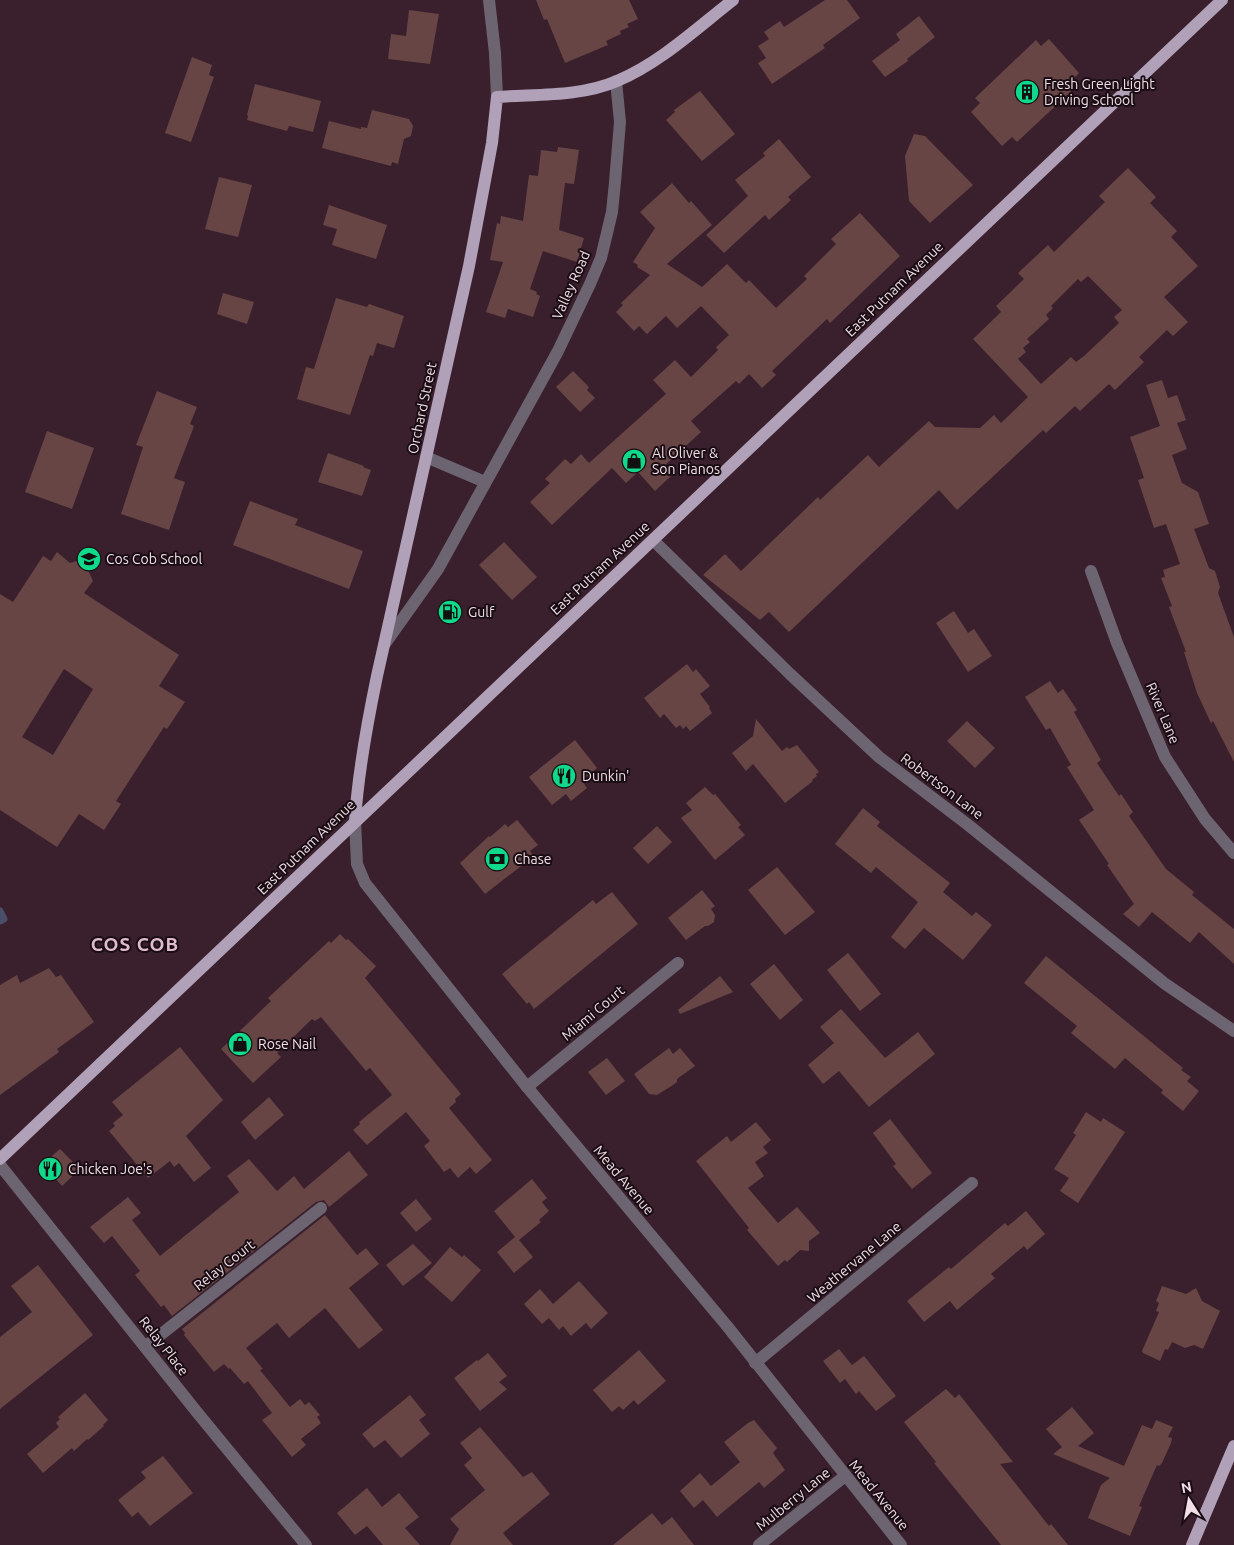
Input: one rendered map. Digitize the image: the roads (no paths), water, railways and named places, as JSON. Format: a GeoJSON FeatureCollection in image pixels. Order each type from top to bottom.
{"type":"FeatureCollection","features":[{"type":"Feature","properties":{"kind":"main road"},"geometry":{"type":"LineString","coordinates":[[496,97],[578,91],[616,81],[642,68],[669,50],[733,0]]}},
{"type":"Feature","properties":{"kind":"main road","name":"East Putnam Avenue"},"geometry":{"type":"LineString","coordinates":[[0,1158],[1222,0]]}},
{"type":"Feature","properties":{"kind":"main road","name":"Orchard Street"},"geometry":{"type":"LineString","coordinates":[[355,821],[356,794],[367,727],[470,256],[492,144],[496,97]]}},
{"type":"Feature","properties":{"kind":"main road"},"geometry":{"type":"LineString","coordinates":[[1192,1545],[1234,1446]]}},
{"type":"Feature","properties":{"kind":"street","name":"Orchard Street"},"geometry":{"type":"LineString","coordinates":[[489,0],[495,53],[496,97]]}},
{"type":"Feature","properties":{"kind":"street","name":"Valley Road"},"geometry":{"type":"LineString","coordinates":[[384,645],[438,569],[558,350],[601,258],[612,212],[615,182],[620,122],[616,81]]}},
{"type":"Feature","properties":{"kind":"street"},"geometry":{"type":"LineString","coordinates":[[426,458],[485,482]]}},
{"type":"Feature","properties":{"kind":"street","name":"Robertson Lane"},"geometry":{"type":"LineString","coordinates":[[653,540],[790,674],[879,757],[967,824],[1164,983],[1234,1032]]}},
{"type":"Feature","properties":{"kind":"street","name":"River Lane"},"geometry":{"type":"LineString","coordinates":[[1091,571],[1117,643],[1165,757],[1205,818],[1234,853]]}},
{"type":"Feature","properties":{"kind":"street","name":"Mead Avenue"},"geometry":{"type":"LineString","coordinates":[[355,821],[357,864],[365,884],[901,1545]]}},
{"type":"Feature","properties":{"kind":"street","name":"Miami Court"},"geometry":{"type":"LineString","coordinates":[[528,1087],[678,963]]}},
{"type":"Feature","properties":{"kind":"street","name":"Relay Place"},"geometry":{"type":"LineString","coordinates":[[0,1164],[306,1545]]}},
{"type":"Feature","properties":{"kind":"street","name":"Weathervane Lane"},"geometry":{"type":"LineString","coordinates":[[755,1363],[972,1184]]}},
{"type":"Feature","properties":{"kind":"street","name":"Relay Court"},"geometry":{"type":"LineString","coordinates":[[145,1346],[321,1208]]}},
{"type":"Feature","properties":{"kind":"street","name":"Mulberry Lane"},"geometry":{"type":"LineString","coordinates":[[759,1545],[845,1476]]}},
{"type":"Feature","properties":{"kind":"waterway"},"geometry":{"type":"LineString","coordinates":[[0,911],[4,919],[0,921]]}},
{"type":"Feature","properties":{"kind":"place","name":"Fresh Green Light Driving School"},"geometry":{"type":"Point","coordinates":[1027,92]}},
{"type":"Feature","properties":{"kind":"place","name":"Al Oliver & Son Pianos"},"geometry":{"type":"Point","coordinates":[634,461]}},
{"type":"Feature","properties":{"kind":"place","name":"Cos Cob School"},"geometry":{"type":"Point","coordinates":[89,559]}},
{"type":"Feature","properties":{"kind":"place","name":"Gulf"},"geometry":{"type":"Point","coordinates":[450,612]}},
{"type":"Feature","properties":{"kind":"place","name":"Dunkin'"},"geometry":{"type":"Point","coordinates":[564,776]}},
{"type":"Feature","properties":{"kind":"place","name":"Chase"},"geometry":{"type":"Point","coordinates":[497,859]}},
{"type":"Feature","properties":{"kind":"place","name":"Rose Nail"},"geometry":{"type":"Point","coordinates":[240,1044]}},
{"type":"Feature","properties":{"kind":"place","name":"Chicken Joe's"},"geometry":{"type":"Point","coordinates":[50,1169]}},
{"type":"Feature","properties":{"kind":"district","name":"COS COB"},"geometry":{"type":"Point","coordinates":[135,944]}}]}
